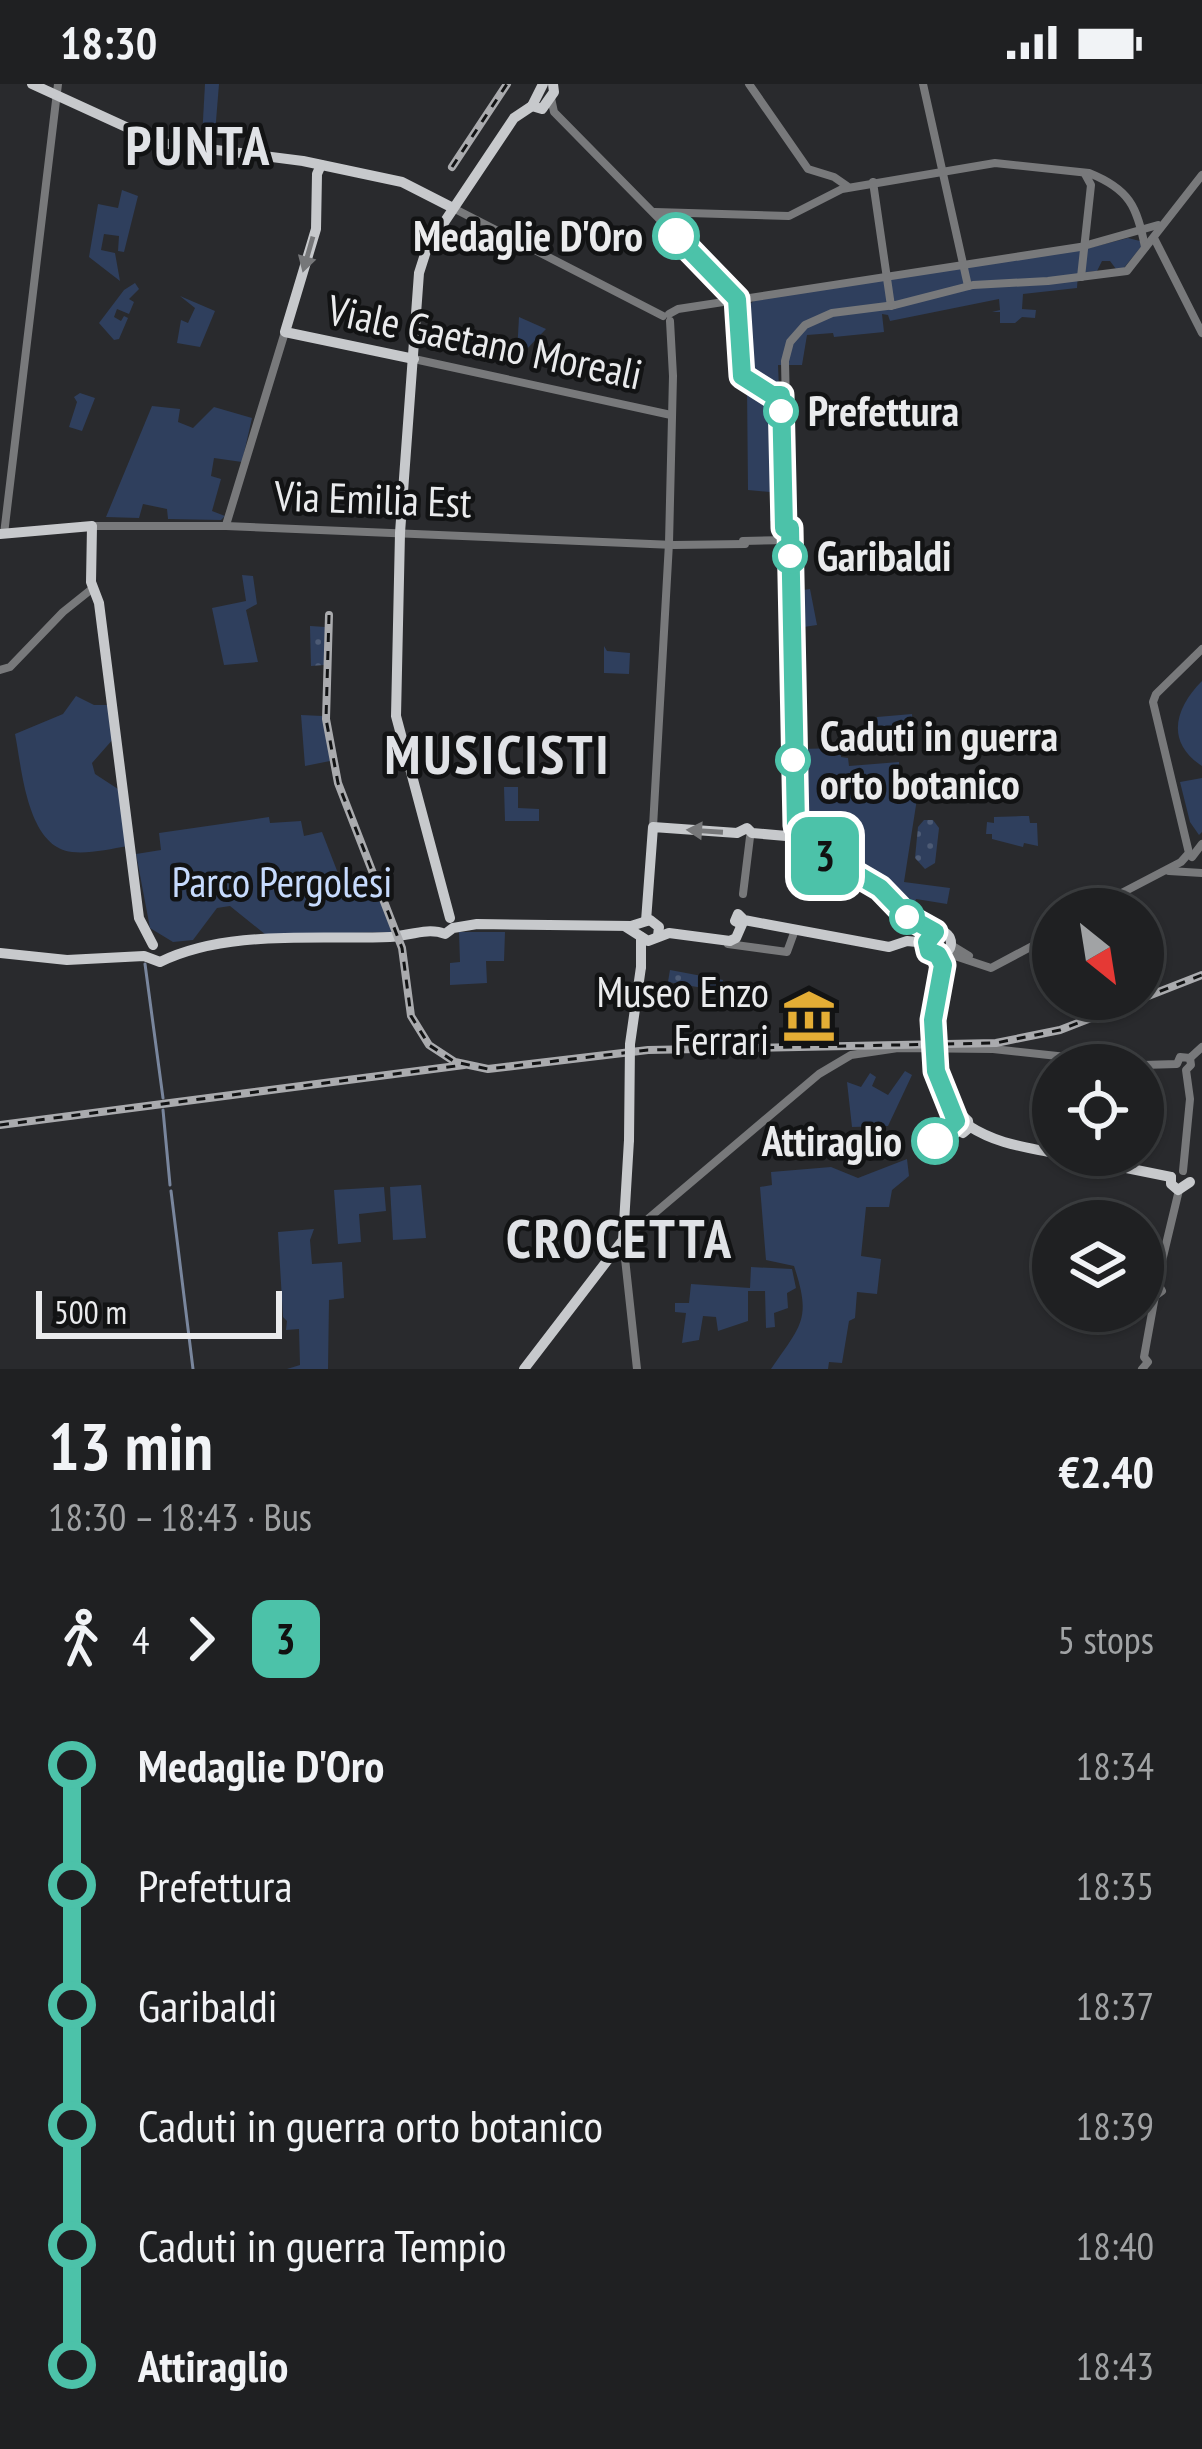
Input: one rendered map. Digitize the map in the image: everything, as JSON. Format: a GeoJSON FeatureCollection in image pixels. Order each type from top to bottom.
{"type":"FeatureCollection","features":[{"type":"Feature","properties":{"kind":"main road"},"geometry":{"type":"LineString","coordinates":[[32,84],[57,89],[160,143],[402,182],[453,208]]}},
{"type":"Feature","properties":{"kind":"main road"},"geometry":{"type":"LineString","coordinates":[[447,921],[439,868],[397,728],[400,533],[421,260],[515,116],[543,109],[552,87]]}},
{"type":"Feature","properties":{"kind":"main road"},"geometry":{"type":"LineString","coordinates":[[287,333],[316,229],[319,170]]}},
{"type":"Feature","properties":{"kind":"main road"},"geometry":{"type":"LineString","coordinates":[[440,201],[463,194]]}},
{"type":"Feature","properties":{"kind":"main road","name":"Viale Gaetano Moreali"},"geometry":{"type":"LineString","coordinates":[[287,333],[414,358]]}},
{"type":"Feature","properties":{"kind":"main road"},"geometry":{"type":"LineString","coordinates":[[92,526],[90,567],[102,622],[139,918],[159,950]]}},
{"type":"Feature","properties":{"kind":"main road","name":"Via Emilia Est"},"geometry":{"type":"LineString","coordinates":[[2,534],[92,526]]}},
{"type":"Feature","properties":{"kind":"main road"},"geometry":{"type":"LineString","coordinates":[[524,1369],[623,1240],[629,1175],[630,1044],[649,930],[653,827],[798,837],[880,888],[908,917],[947,935],[933,1020],[937,1074],[958,1116],[995,1140],[1032,1149]]}},
{"type":"Feature","properties":{"kind":"main road"},"geometry":{"type":"LineString","coordinates":[[0,953],[101,960],[159,950],[421,932],[447,921],[623,926],[732,941],[740,917],[882,946],[907,941],[927,944]]}},
{"type":"Feature","properties":{"kind":"main road"},"geometry":{"type":"LineString","coordinates":[[935,932],[927,944],[929,951],[946,957]]}},
{"type":"Feature","properties":{"kind":"main road"},"geometry":{"type":"LineString","coordinates":[[1164,1176],[1171,1177],[1172,1186],[1189,1182]]}},
{"type":"Feature","properties":{"kind":"street"},"geometry":{"type":"LineString","coordinates":[[749,84],[808,170],[834,177],[848,188]]}},
{"type":"Feature","properties":{"kind":"street"},"geometry":{"type":"LineString","coordinates":[[923,84],[968,286]]}},
{"type":"Feature","properties":{"kind":"street"},"geometry":{"type":"LineString","coordinates":[[2,534],[57,89]]}},
{"type":"Feature","properties":{"kind":"street"},"geometry":{"type":"LineString","coordinates":[[543,109],[737,299]]}},
{"type":"Feature","properties":{"kind":"street"},"geometry":{"type":"LineString","coordinates":[[655,214],[789,216],[848,188],[1006,163],[1101,178],[1128,195],[1148,243]]}},
{"type":"Feature","properties":{"kind":"street"},"geometry":{"type":"LineString","coordinates":[[1148,243],[1202,171]]}},
{"type":"Feature","properties":{"kind":"street"},"geometry":{"type":"LineString","coordinates":[[815,850],[795,824],[788,348],[805,325],[820,316],[891,306],[968,286],[1130,270],[1202,171]]}},
{"type":"Feature","properties":{"kind":"street"},"geometry":{"type":"LineString","coordinates":[[1082,278],[1091,185],[1084,173]]}},
{"type":"Feature","properties":{"kind":"street"},"geometry":{"type":"LineString","coordinates":[[1091,185],[1101,178]]}},
{"type":"Feature","properties":{"kind":"street"},"geometry":{"type":"LineString","coordinates":[[873,182],[891,306]]}},
{"type":"Feature","properties":{"kind":"street"},"geometry":{"type":"LineString","coordinates":[[453,208],[667,321]]}},
{"type":"Feature","properties":{"kind":"street"},"geometry":{"type":"LineString","coordinates":[[653,827],[670,508],[667,321],[678,309],[737,299],[965,262],[1083,251],[1158,225]]}},
{"type":"Feature","properties":{"kind":"street"},"geometry":{"type":"LineString","coordinates":[[1116,237],[1135,236],[1161,254],[1202,333]]}},
{"type":"Feature","properties":{"kind":"street"},"geometry":{"type":"LineString","coordinates":[[1083,251],[1096,275]]}},
{"type":"Feature","properties":{"kind":"street"},"geometry":{"type":"LineString","coordinates":[[228,526],[287,333]]}},
{"type":"Feature","properties":{"kind":"street","name":"Viale Gaetano Moreali"},"geometry":{"type":"LineString","coordinates":[[414,358],[671,415]]}},
{"type":"Feature","properties":{"kind":"street","name":"Via Emilia Est"},"geometry":{"type":"LineString","coordinates":[[92,526],[228,526],[745,544]]}},
{"type":"Feature","properties":{"kind":"street"},"geometry":{"type":"LineString","coordinates":[[669,543],[790,540]]}},
{"type":"Feature","properties":{"kind":"street"},"geometry":{"type":"LineString","coordinates":[[3,670],[93,589]]}},
{"type":"Feature","properties":{"kind":"street"},"geometry":{"type":"LineString","coordinates":[[1192,864],[1154,702],[1156,694],[1202,649]]}},
{"type":"Feature","properties":{"kind":"street"},"geometry":{"type":"LineString","coordinates":[[649,930],[730,939],[740,917],[746,837]]}},
{"type":"Feature","properties":{"kind":"street"},"geometry":{"type":"LineString","coordinates":[[1138,888],[1192,864],[1202,844]]}},
{"type":"Feature","properties":{"kind":"street"},"geometry":{"type":"LineString","coordinates":[[1139,888],[1192,864]]}},
{"type":"Feature","properties":{"kind":"street"},"geometry":{"type":"LineString","coordinates":[[686,936],[787,952],[794,931]]}},
{"type":"Feature","properties":{"kind":"street"},"geometry":{"type":"LineString","coordinates":[[946,957],[995,964],[1032,944]]}},
{"type":"Feature","properties":{"kind":"street"},"geometry":{"type":"LineString","coordinates":[[1164,1066],[1191,1065],[1190,1058],[1202,1047]]}},
{"type":"Feature","properties":{"kind":"street"},"geometry":{"type":"LineString","coordinates":[[637,1369],[623,1240],[841,1058],[878,1050],[932,1048],[1032,1053]]}},
{"type":"Feature","properties":{"kind":"street"},"geometry":{"type":"LineString","coordinates":[[1143,1364],[1155,1296],[1148,1289],[1157,1282],[1189,1182],[1190,1099],[1182,1067]]}},
{"type":"Feature","properties":{"kind":"street"},"geometry":{"type":"LineString","coordinates":[[625,1215],[629,1227],[640,1225]]}},
{"type":"Feature","properties":{"kind":"street"},"geometry":{"type":"LineString","coordinates":[[610,1256],[620,1252],[625,1259]]}},
{"type":"Feature","properties":{"kind":"green space"},"geometry":{"type":"Polygon","coordinates":[[[205,84],[219,84],[214,146],[202,138],[205,84]]]}},
{"type":"Feature","properties":{"kind":"green space"},"geometry":{"type":"Polygon","coordinates":[[[122,190],[138,196],[124,252],[118,251],[119,236],[104,234],[101,250],[115,253],[120,281],[89,257],[98,204],[118,208],[122,190]]]}},
{"type":"Feature","properties":{"kind":"green space"},"geometry":{"type":"Polygon","coordinates":[[[1128,238],[1140,241],[1141,247],[1123,269],[1102,261],[1097,271],[1078,273],[1077,288],[1023,294],[1022,309],[1036,310],[1035,318],[1000,323],[1000,312],[992,312],[1000,310],[999,299],[890,321],[882,314],[884,332],[807,335],[802,365],[778,365],[779,389],[775,391],[747,377],[746,307],[755,300],[1128,238]]]}},
{"type":"Feature","properties":{"kind":"green space"},"geometry":{"type":"Polygon","coordinates":[[[135,283],[139,289],[129,299],[134,302],[129,314],[117,309],[114,317],[128,318],[119,339],[114,340],[99,323],[135,283]]]}},
{"type":"Feature","properties":{"kind":"green space"},"geometry":{"type":"Polygon","coordinates":[[[180,296],[215,311],[200,347],[177,343],[181,320],[188,323],[195,308],[180,296]]]}},
{"type":"Feature","properties":{"kind":"green space"},"geometry":{"type":"Polygon","coordinates":[[[519,317],[546,329],[522,354],[517,353],[519,317]]]}},
{"type":"Feature","properties":{"kind":"green space"},"geometry":{"type":"Polygon","coordinates":[[[747,386],[780,398],[782,521],[770,521],[770,492],[748,490],[747,386]]]}},
{"type":"Feature","properties":{"kind":"green space"},"geometry":{"type":"Polygon","coordinates":[[[80,393],[95,398],[82,431],[69,427],[77,402],[74,397],[80,393]]]}},
{"type":"Feature","properties":{"kind":"green space"},"geometry":{"type":"Polygon","coordinates":[[[152,406],[180,409],[178,422],[193,428],[214,407],[252,418],[242,462],[214,458],[211,476],[221,479],[212,511],[225,516],[221,520],[168,519],[167,509],[143,504],[139,518],[106,517],[152,406]]]}},
{"type":"Feature","properties":{"kind":"green space"},"geometry":{"type":"Polygon","coordinates":[[[242,575],[253,576],[257,604],[246,610],[258,662],[224,665],[212,608],[246,601],[242,575]]]}},
{"type":"Feature","properties":{"kind":"green space"},"geometry":{"type":"Polygon","coordinates":[[[810,589],[817,625],[797,628],[797,615],[803,614],[803,608],[797,607],[796,591],[810,589]]]}},
{"type":"Feature","properties":{"kind":"green space"},"geometry":{"type":"Polygon","coordinates":[[[310,626],[325,627],[324,665],[311,666],[310,626]]]}},
{"type":"Feature","properties":{"kind":"green space"},"geometry":{"type":"Polygon","coordinates":[[[604,646],[607,651],[630,653],[629,674],[604,673],[604,646]]]}},
{"type":"Feature","properties":{"kind":"green space"},"geometry":{"type":"Polygon","coordinates":[[[1202,681],[1202,766],[1183,746],[1178,725],[1185,702],[1202,681]]]}},
{"type":"Feature","properties":{"kind":"green space"},"geometry":{"type":"Polygon","coordinates":[[[76,696],[94,705],[109,705],[114,738],[92,763],[95,774],[121,791],[128,846],[79,852],[57,847],[45,836],[29,804],[15,734],[63,714],[76,696]]]}},
{"type":"Feature","properties":{"kind":"green space"},"geometry":{"type":"Polygon","coordinates":[[[912,714],[914,745],[879,747],[877,717],[912,714]]]}},
{"type":"Feature","properties":{"kind":"green space"},"geometry":{"type":"Polygon","coordinates":[[[301,715],[323,716],[330,761],[305,766],[301,715]]]}},
{"type":"Feature","properties":{"kind":"green space"},"geometry":{"type":"Polygon","coordinates":[[[841,748],[841,757],[848,758],[849,766],[899,762],[900,787],[919,786],[904,882],[950,888],[947,904],[916,899],[913,909],[903,906],[805,833],[799,806],[799,749],[841,748]]]}},
{"type":"Feature","properties":{"kind":"green space"},"geometry":{"type":"Polygon","coordinates":[[[1202,778],[1199,835],[1190,822],[1180,782],[1202,778]]]}},
{"type":"Feature","properties":{"kind":"green space"},"geometry":{"type":"Polygon","coordinates":[[[504,787],[518,787],[518,808],[539,809],[539,821],[505,821],[504,787]]]}},
{"type":"Feature","properties":{"kind":"green space"},"geometry":{"type":"Polygon","coordinates":[[[1029,816],[1030,823],[1037,823],[1038,846],[1024,843],[1023,847],[986,834],[987,822],[994,823],[994,817],[1029,816]]]}},
{"type":"Feature","properties":{"kind":"green space","name":"Parco Pergolesi"},"geometry":{"type":"Polygon","coordinates":[[[269,817],[270,823],[301,821],[304,836],[322,832],[348,899],[375,888],[392,932],[266,935],[230,906],[217,908],[193,940],[173,942],[150,928],[136,854],[161,850],[159,833],[269,817]]]}},
{"type":"Feature","properties":{"kind":"green space"},"geometry":{"type":"Polygon","coordinates":[[[924,820],[933,820],[939,828],[935,863],[925,869],[915,858],[918,827],[924,820]]]}},
{"type":"Feature","properties":{"kind":"green space"},"geometry":{"type":"Polygon","coordinates":[[[459,932],[505,932],[504,961],[486,961],[487,983],[450,985],[450,963],[460,962],[459,932]]]}},
{"type":"Feature","properties":{"kind":"green space"},"geometry":{"type":"Polygon","coordinates":[[[670,970],[723,980],[721,991],[668,982],[670,970]]]}},
{"type":"Feature","properties":{"kind":"green space"},"geometry":{"type":"Polygon","coordinates":[[[905,1071],[912,1075],[888,1126],[852,1127],[847,1082],[861,1087],[870,1073],[876,1077],[872,1086],[888,1095],[905,1071]]]}},
{"type":"Feature","properties":{"kind":"green space"},"geometry":{"type":"Polygon","coordinates":[[[907,1159],[909,1176],[892,1190],[889,1207],[866,1207],[861,1256],[881,1259],[877,1294],[857,1292],[842,1363],[829,1362],[828,1369],[771,1369],[803,1311],[794,1266],[766,1260],[760,1187],[772,1185],[771,1172],[831,1167],[858,1178],[907,1159]]]}},
{"type":"Feature","properties":{"kind":"green space"},"geometry":{"type":"Polygon","coordinates":[[[421,1185],[426,1238],[393,1240],[390,1187],[421,1185]]]}},
{"type":"Feature","properties":{"kind":"green space"},"geometry":{"type":"Polygon","coordinates":[[[384,1187],[386,1211],[359,1214],[361,1242],[338,1244],[334,1190],[384,1187]]]}},
{"type":"Feature","properties":{"kind":"green space"},"geometry":{"type":"Polygon","coordinates":[[[314,1229],[312,1264],[342,1262],[344,1298],[329,1300],[328,1369],[287,1369],[300,1365],[299,1329],[286,1330],[283,1317],[278,1232],[314,1229]]]}},
{"type":"Feature","properties":{"kind":"green space"},"geometry":{"type":"Polygon","coordinates":[[[751,1267],[792,1269],[796,1288],[787,1293],[788,1308],[774,1313],[775,1327],[766,1328],[765,1291],[748,1291],[748,1321],[718,1331],[716,1317],[703,1316],[699,1340],[682,1343],[686,1313],[675,1312],[675,1303],[689,1303],[691,1284],[750,1288],[751,1267]]]}},
{"type":"Feature","properties":{"kind":"waterway"},"geometry":{"type":"LineString","coordinates":[[145,964],[163,1098]]}},
{"type":"Feature","properties":{"kind":"waterway"},"geometry":{"type":"LineString","coordinates":[[163,1110],[170,1185]]}},
{"type":"Feature","properties":{"kind":"waterway"},"geometry":{"type":"LineString","coordinates":[[171,1191],[193,1369]]}},
{"type":"Feature","properties":{"kind":"railway"},"geometry":{"type":"LineString","coordinates":[[452,167],[507,84]]}},
{"type":"Feature","properties":{"kind":"railway"},"geometry":{"type":"LineString","coordinates":[[329,615],[326,719],[338,783],[402,948],[411,1016],[429,1045],[455,1062],[488,1069],[648,1050],[996,1043],[1086,1020]]}},
{"type":"Feature","properties":{"kind":"railway"},"geometry":{"type":"LineString","coordinates":[[1164,990],[1202,975]]}},
{"type":"Feature","properties":{"kind":"railway"},"geometry":{"type":"LineString","coordinates":[[0,1125],[464,1065]]}},
{"type":"Feature","properties":{"kind":"bus line","name":"3"},"geometry":{"type":"LineString","coordinates":[[676,236],[737,299],[742,376],[772,395],[781,395],[784,528],[790,528],[796,826],[815,850],[880,888],[908,917],[935,932],[927,942],[943,965],[933,1020],[935,1066],[956,1121],[935,1141]]}},
{"type":"Feature","properties":{"kind":"place","name":"Medaglie D'Oro"},"geometry":{"type":"Point","coordinates":[676,236]}},
{"type":"Feature","properties":{"kind":"place","name":"Prefettura"},"geometry":{"type":"Point","coordinates":[781,411]}},
{"type":"Feature","properties":{"kind":"place","name":"Garibaldi"},"geometry":{"type":"Point","coordinates":[790,556]}},
{"type":"Feature","properties":{"kind":"place","name":"Caduti in guerra orto botanico"},"geometry":{"type":"Point","coordinates":[793,760]}},
{"type":"Feature","properties":{"kind":"place","name":"Museo Enzo Ferrari"},"geometry":{"type":"Point","coordinates":[809,1016]}},
{"type":"Feature","properties":{"kind":"place","name":"Attiraglio"},"geometry":{"type":"Point","coordinates":[935,1141]}},
{"type":"Feature","properties":{"kind":"district","name":"PUNTA"},"geometry":{"type":"Point","coordinates":[199,146]}},
{"type":"Feature","properties":{"kind":"district","name":"MUSICISTI"},"geometry":{"type":"Point","coordinates":[498,755]}},
{"type":"Feature","properties":{"kind":"district","name":"CROCETTA"},"geometry":{"type":"Point","coordinates":[620,1239]}}]}
